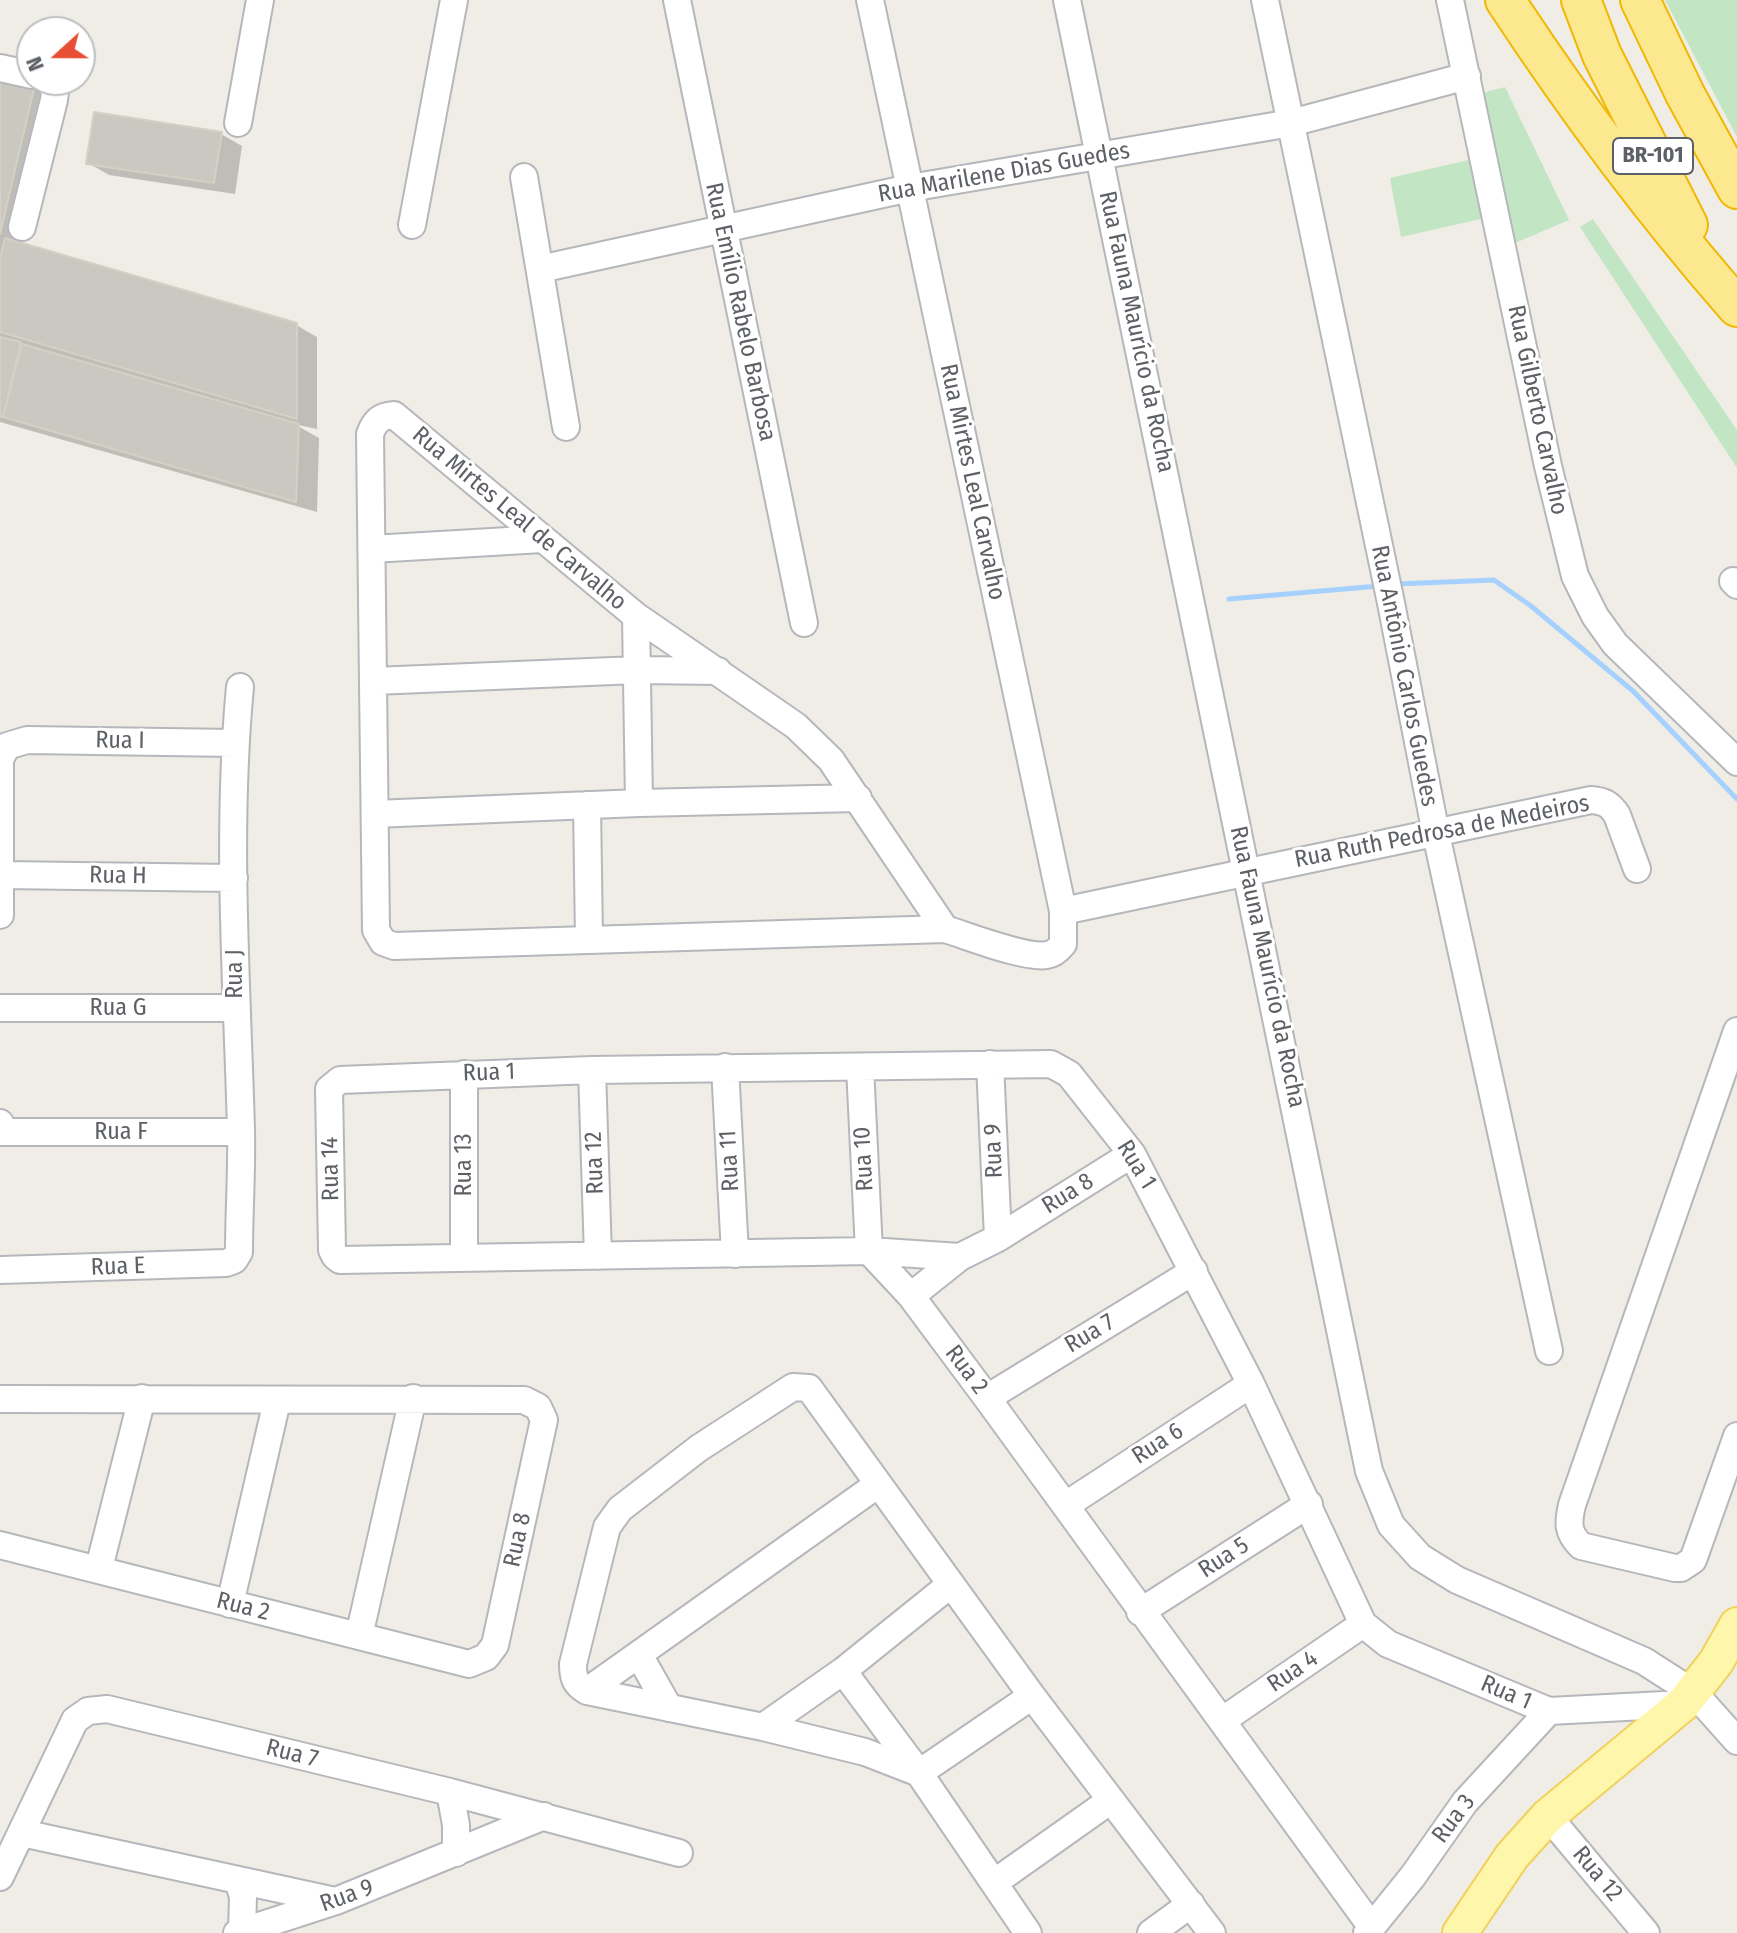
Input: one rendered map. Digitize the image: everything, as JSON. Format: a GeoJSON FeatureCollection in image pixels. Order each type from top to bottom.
{"type":"FeatureCollection","features":[{"type":"Feature","properties":{"kind":"highway"},"geometry":{"type":"LineString","coordinates":[[1505,0],[1614,157],[1677,238],[1737,306]]}},
{"type":"Feature","properties":{"kind":"highway","name":"BR-101"},"geometry":{"type":"LineString","coordinates":[[1581,0],[1602,55],[1681,212],[1737,306]]}},
{"type":"Feature","properties":{"kind":"highway","name":"BR-101"},"geometry":{"type":"LineString","coordinates":[[1640,0],[1685,94],[1737,189]]}},
{"type":"Feature","properties":{"kind":"main road"},"geometry":{"type":"LineString","coordinates":[[1460,1933],[1512,1856],[1548,1816],[1688,1699],[1716,1662],[1737,1625]]}},
{"type":"Feature","properties":{"kind":"street"},"geometry":{"type":"LineString","coordinates":[[238,123],[260,0]]}},
{"type":"Feature","properties":{"kind":"street"},"geometry":{"type":"LineString","coordinates":[[412,225],[454,0]]}},
{"type":"Feature","properties":{"kind":"street","name":"Rua Emílio Rabelo Barbosa"},"geometry":{"type":"LineString","coordinates":[[677,0],[804,623]]}},
{"type":"Feature","properties":{"kind":"street","name":"Rua Mirtes Leal Carvalho"},"geometry":{"type":"LineString","coordinates":[[870,0],[1063,911],[1063,944],[1056,952],[1046,956]]}},
{"type":"Feature","properties":{"kind":"street","name":"Rua Fauna Maurício da Rocha"},"geometry":{"type":"LineString","coordinates":[[1067,0],[1369,1471],[1391,1525],[1420,1557],[1457,1580],[1644,1661],[1737,1741]]}},
{"type":"Feature","properties":{"kind":"street","name":"Rua Antônio Carlos Guedes"},"geometry":{"type":"LineString","coordinates":[[1265,0],[1436,834],[1549,1351]]}},
{"type":"Feature","properties":{"kind":"street","name":"Rua Gilberto Carvalho"},"geometry":{"type":"LineString","coordinates":[[1450,0],[1548,466],[1575,576],[1595,616],[1615,644],[1737,762]]}},
{"type":"Feature","properties":{"kind":"street","name":"Rua Marilene Dias Guedes"},"geometry":{"type":"LineString","coordinates":[[540,269],[910,188],[1291,123],[1467,76]]}},
{"type":"Feature","properties":{"kind":"street"},"geometry":{"type":"LineString","coordinates":[[22,227],[54,96]]}},
{"type":"Feature","properties":{"kind":"street"},"geometry":{"type":"LineString","coordinates":[[524,177],[566,427]]}},
{"type":"Feature","properties":{"kind":"street","name":"Rua Mirtes Leal de Carvalho"},"geometry":{"type":"LineString","coordinates":[[945,929],[831,760],[796,726],[636,616],[394,415],[383,416],[374,424],[370,434],[376,930],[383,942],[394,946],[945,929],[1046,956]]}},
{"type":"Feature","properties":{"kind":"street"},"geometry":{"type":"LineString","coordinates":[[372,549],[542,539]]}},
{"type":"Feature","properties":{"kind":"street"},"geometry":{"type":"LineString","coordinates":[[636,616],[639,803]]}},
{"type":"Feature","properties":{"kind":"street"},"geometry":{"type":"LineString","coordinates":[[374,681],[637,670],[718,671]]}},
{"type":"Feature","properties":{"kind":"street","name":"Rua J"},"geometry":{"type":"LineString","coordinates":[[234,1260],[239,1252],[241,1132],[235,1008],[234,878],[234,743],[240,687]]}},
{"type":"Feature","properties":{"kind":"street","name":"Rua I"},"geometry":{"type":"LineString","coordinates":[[1,875],[0,759],[7,746],[27,740],[234,743]]}},
{"type":"Feature","properties":{"kind":"street"},"geometry":{"type":"LineString","coordinates":[[375,814],[858,798]]}},
{"type":"Feature","properties":{"kind":"street","name":"Rua Ruth Pedrosa de Medeiros"},"geometry":{"type":"LineString","coordinates":[[1063,911],[1591,800],[1602,801],[1612,807],[1637,869]]}},
{"type":"Feature","properties":{"kind":"street"},"geometry":{"type":"LineString","coordinates":[[587,805],[589,939]]}},
{"type":"Feature","properties":{"kind":"street"},"geometry":{"type":"LineString","coordinates":[[0,915],[1,875]]}},
{"type":"Feature","properties":{"kind":"street","name":"Rua H"},"geometry":{"type":"LineString","coordinates":[[1,875],[234,878]]}},
{"type":"Feature","properties":{"kind":"street","name":"Rua G"},"geometry":{"type":"LineString","coordinates":[[0,1008],[235,1008]]}},
{"type":"Feature","properties":{"kind":"street"},"geometry":{"type":"LineString","coordinates":[[1737,1031],[1572,1505],[1568,1524],[1572,1537],[1581,1546],[1675,1568],[1687,1565],[1693,1560],[1737,1436]]}},
{"type":"Feature","properties":{"kind":"street","name":"Rua 9"},"geometry":{"type":"LineString","coordinates":[[990,1064],[998,1238]]}},
{"type":"Feature","properties":{"kind":"street","name":"Rua 1"},"geometry":{"type":"LineString","coordinates":[[333,1083],[340,1080],[592,1070],[1051,1064],[1069,1074],[1132,1154],[1251,1384],[1363,1624],[1388,1644],[1549,1711],[1688,1699]]}},
{"type":"Feature","properties":{"kind":"street","name":"Rua 11"},"geometry":{"type":"LineString","coordinates":[[725,1067],[735,1254]]}},
{"type":"Feature","properties":{"kind":"street","name":"Rua 10"},"geometry":{"type":"LineString","coordinates":[[860,1067],[869,1251]]}},
{"type":"Feature","properties":{"kind":"street","name":"Rua 12"},"geometry":{"type":"LineString","coordinates":[[592,1070],[598,1256]]}},
{"type":"Feature","properties":{"kind":"street","name":"Rua 13"},"geometry":{"type":"LineString","coordinates":[[464,1074],[464,1256]]}},
{"type":"Feature","properties":{"kind":"street","name":"Rua 14"},"geometry":{"type":"LineString","coordinates":[[333,1083],[329,1089],[332,1250],[335,1256],[340,1260],[464,1256]]}},
{"type":"Feature","properties":{"kind":"street"},"geometry":{"type":"LineString","coordinates":[[0,1123],[0,1132]]}},
{"type":"Feature","properties":{"kind":"street","name":"Rua F"},"geometry":{"type":"LineString","coordinates":[[0,1132],[241,1132]]}},
{"type":"Feature","properties":{"kind":"street","name":"Rua 8"},"geometry":{"type":"LineString","coordinates":[[911,1296],[960,1257],[998,1238],[1132,1154]]}},
{"type":"Feature","properties":{"kind":"street"},"geometry":{"type":"LineString","coordinates":[[464,1256],[869,1251],[960,1257]]}},
{"type":"Feature","properties":{"kind":"street","name":"Rua 2"},"geometry":{"type":"LineString","coordinates":[[869,1251],[911,1296],[1066,1505],[1140,1612],[1223,1720],[1369,1930]]}},
{"type":"Feature","properties":{"kind":"street","name":"Rua E"},"geometry":{"type":"LineString","coordinates":[[0,1270],[226,1263],[234,1260]]}},
{"type":"Feature","properties":{"kind":"street","name":"Rua 7"},"geometry":{"type":"LineString","coordinates":[[987,1398],[1194,1271]]}},
{"type":"Feature","properties":{"kind":"street","name":"Rua 6"},"geometry":{"type":"LineString","coordinates":[[1066,1505],[1251,1384]]}},
{"type":"Feature","properties":{"kind":"street"},"geometry":{"type":"LineString","coordinates":[[919,1773],[865,1752],[763,1727],[587,1691],[577,1685],[573,1676],[573,1664],[607,1527],[620,1509],[699,1448],[793,1387],[809,1388],[1032,1696],[1212,1933]]}},
{"type":"Feature","properties":{"kind":"street"},"geometry":{"type":"LineString","coordinates":[[99,1568],[142,1398]]}},
{"type":"Feature","properties":{"kind":"street"},"geometry":{"type":"LineString","coordinates":[[0,1399],[277,1401],[413,1398],[359,1636]]}},
{"type":"Feature","properties":{"kind":"street","name":"Rua 8"},"geometry":{"type":"LineString","coordinates":[[413,1398],[524,1400],[538,1407],[544,1420],[495,1645],[486,1657]]}},
{"type":"Feature","properties":{"kind":"street"},"geometry":{"type":"LineString","coordinates":[[230,1604],[277,1401]]}},
{"type":"Feature","properties":{"kind":"street"},"geometry":{"type":"LineString","coordinates":[[587,1691],[877,1485]]}},
{"type":"Feature","properties":{"kind":"street","name":"Rua 5"},"geometry":{"type":"LineString","coordinates":[[1140,1612],[1309,1504]]}},
{"type":"Feature","properties":{"kind":"street","name":"Rua 2"},"geometry":{"type":"LineString","coordinates":[[0,1545],[469,1664],[486,1657]]}},
{"type":"Feature","properties":{"kind":"street"},"geometry":{"type":"LineString","coordinates":[[763,1727],[843,1671],[951,1584]]}},
{"type":"Feature","properties":{"kind":"street","name":"Rua 4"},"geometry":{"type":"LineString","coordinates":[[1223,1720],[1363,1624]]}},
{"type":"Feature","properties":{"kind":"street"},"geometry":{"type":"LineString","coordinates":[[639,1655],[669,1708]]}},
{"type":"Feature","properties":{"kind":"street"},"geometry":{"type":"LineString","coordinates":[[843,1671],[919,1773],[1028,1933]]}},
{"type":"Feature","properties":{"kind":"street"},"geometry":{"type":"LineString","coordinates":[[919,1773],[1032,1696]]}},
{"type":"Feature","properties":{"kind":"street","name":"Rua 7"},"geometry":{"type":"LineString","coordinates":[[0,1877],[75,1720],[88,1711],[107,1709],[450,1792],[679,1853]]}},
{"type":"Feature","properties":{"kind":"street","name":"Rua 3"},"geometry":{"type":"LineString","coordinates":[[1369,1930],[1413,1876],[1465,1802],[1549,1711]]}},
{"type":"Feature","properties":{"kind":"street"},"geometry":{"type":"LineString","coordinates":[[450,1792],[456,1825],[456,1853]]}},
{"type":"Feature","properties":{"kind":"street"},"geometry":{"type":"LineString","coordinates":[[995,1882],[1111,1800]]}},
{"type":"Feature","properties":{"kind":"street","name":"Rua 9"},"geometry":{"type":"LineString","coordinates":[[240,1932],[336,1901],[544,1816]]}},
{"type":"Feature","properties":{"kind":"street","name":"Rua 12"},"geometry":{"type":"LineString","coordinates":[[1548,1816],[1646,1933]]}},
{"type":"Feature","properties":{"kind":"street"},"geometry":{"type":"LineString","coordinates":[[22,1833],[336,1901]]}},
{"type":"Feature","properties":{"kind":"street"},"geometry":{"type":"LineString","coordinates":[[238,1880],[243,1897],[240,1932]]}},
{"type":"Feature","properties":{"kind":"street"},"geometry":{"type":"LineString","coordinates":[[1151,1933],[1191,1904]]}},
{"type":"Feature","properties":{"kind":"green space"},"geometry":{"type":"Polygon","coordinates":[[[1665,0],[1737,0],[1737,137],[1665,0]]]}},
{"type":"Feature","properties":{"kind":"green space"},"geometry":{"type":"Polygon","coordinates":[[[1505,87],[1569,220],[1515,243],[1482,93],[1505,87]]]}},
{"type":"Feature","properties":{"kind":"green space"},"geometry":{"type":"Polygon","coordinates":[[[1473,159],[1481,219],[1401,237],[1390,178],[1473,159]]]}},
{"type":"Feature","properties":{"kind":"green space"},"geometry":{"type":"Polygon","coordinates":[[[1593,219],[1737,430],[1737,468],[1580,227],[1593,219]]]}},
{"type":"Feature","properties":{"kind":"building"},"geometry":{"type":"Polygon","coordinates":[[[0,70],[16,74],[16,96],[32,96],[0,234],[0,70]]]}},
{"type":"Feature","properties":{"kind":"building"},"geometry":{"type":"Polygon","coordinates":[[[94,112],[222,132],[214,183],[86,164],[94,112]]]}},
{"type":"Feature","properties":{"kind":"building"},"geometry":{"type":"Polygon","coordinates":[[[5,238],[297,323],[297,419],[0,332],[0,258],[5,238]]]}},
{"type":"Feature","properties":{"kind":"building"},"geometry":{"type":"Polygon","coordinates":[[[0,337],[21,342],[3,417],[0,417],[0,337]]]}},
{"type":"Feature","properties":{"kind":"building"},"geometry":{"type":"Polygon","coordinates":[[[22,344],[299,424],[296,502],[3,417],[22,344]]]}},
{"type":"Feature","properties":{"kind":"waterway"},"geometry":{"type":"LineString","coordinates":[[1397,584],[1494,580],[1531,606],[1633,691],[1737,799]]}},
{"type":"Feature","properties":{"kind":"waterway"},"geometry":{"type":"LineString","coordinates":[[1229,599],[1379,586]]}}]}
